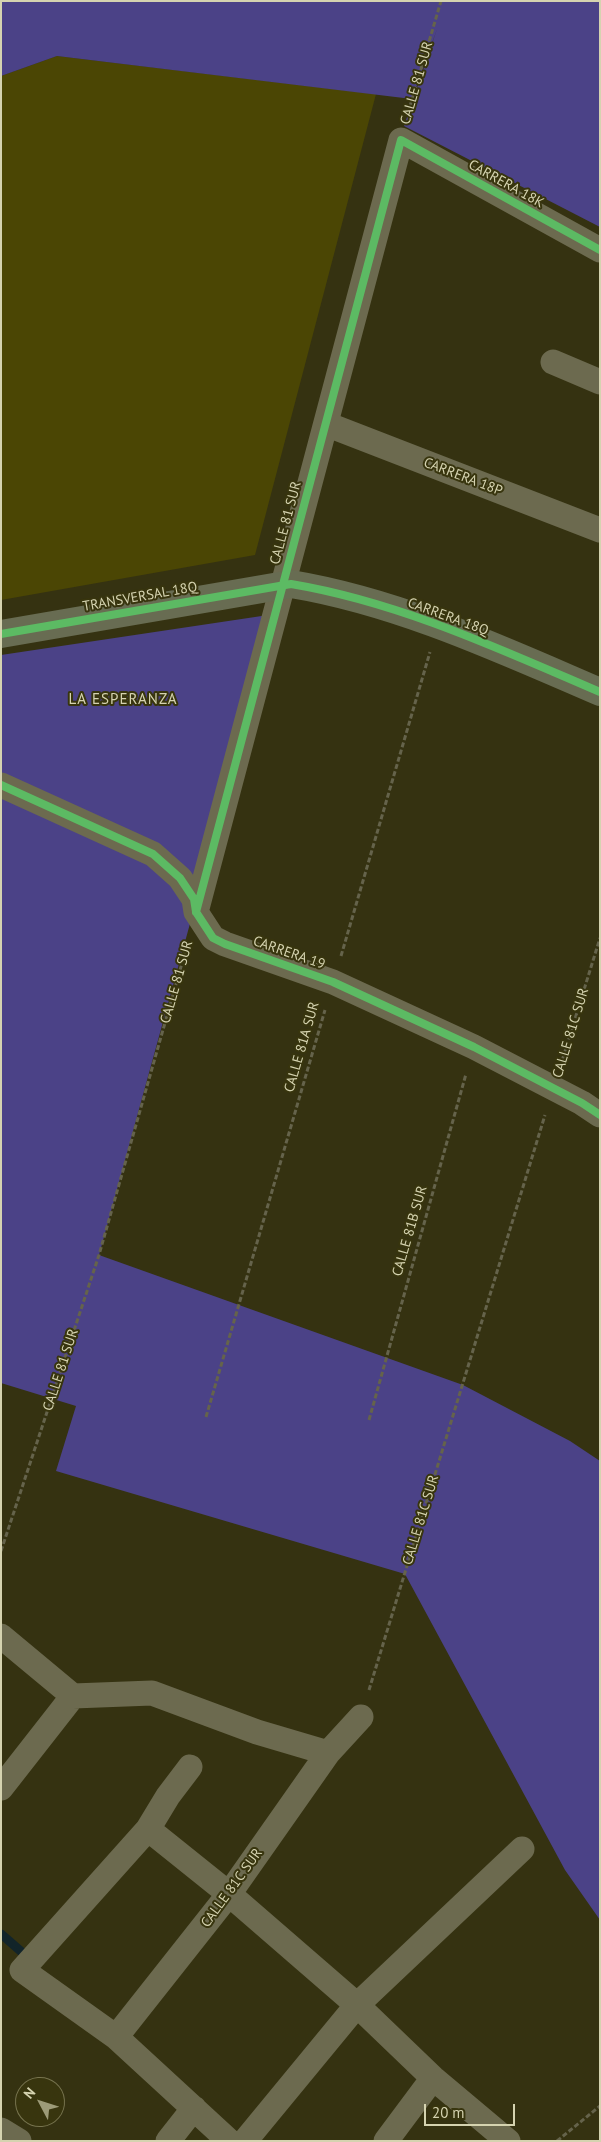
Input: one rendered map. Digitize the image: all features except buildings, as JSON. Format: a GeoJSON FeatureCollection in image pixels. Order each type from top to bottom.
{"type":"FeatureCollection","features":[{"type":"Feature","properties":{"kind":"street","name":"CARRERA 18K"},"geometry":{"type":"LineString","coordinates":[[400,140],[600,250]]}},
{"type":"Feature","properties":{"kind":"street","name":"CALLE 81 SUR"},"geometry":{"type":"LineString","coordinates":[[196,912],[400,140]]}},
{"type":"Feature","properties":{"kind":"street"},"geometry":{"type":"LineString","coordinates":[[553,362],[600,382]]}},
{"type":"Feature","properties":{"kind":"street","name":"CARRERA 18P"},"geometry":{"type":"LineString","coordinates":[[326,424],[600,530]]}},
{"type":"Feature","properties":{"kind":"street","name":"CARRERA 18Q"},"geometry":{"type":"LineString","coordinates":[[283,585],[291,584],[332,592],[438,624],[600,692]]}},
{"type":"Feature","properties":{"kind":"street","name":"TRANSVERSAL 18Q"},"geometry":{"type":"LineString","coordinates":[[1,634],[283,585]]}},
{"type":"Feature","properties":{"kind":"street","name":"CARRERA 19"},"geometry":{"type":"LineString","coordinates":[[1,785],[153,854],[180,878],[194,899],[196,912],[213,938],[225,944],[333,982],[474,1047],[553,1090],[582,1103],[600,1115]]}},
{"type":"Feature","properties":{"kind":"street"},"geometry":{"type":"LineString","coordinates":[[1,1636],[73,1696],[152,1693],[257,1732],[328,1753]]}},
{"type":"Feature","properties":{"kind":"street"},"geometry":{"type":"LineString","coordinates":[[1,1788],[73,1696]]}},
{"type":"Feature","properties":{"kind":"street","name":"CALLE 81C SUR"},"geometry":{"type":"LineString","coordinates":[[116,2038],[229,1894],[328,1753],[361,1717]]}},
{"type":"Feature","properties":{"kind":"street"},"geometry":{"type":"LineString","coordinates":[[190,1767],[168,1796],[148,1829],[22,1970],[116,2038],[229,2141]]}},
{"type":"Feature","properties":{"kind":"street"},"geometry":{"type":"LineString","coordinates":[[148,1829],[229,1894],[356,2005],[433,2078],[508,2141]]}},
{"type":"Feature","properties":{"kind":"street"},"geometry":{"type":"LineString","coordinates":[[245,2141],[356,2005],[522,1849]]}},
{"type":"Feature","properties":{"kind":"street"},"geometry":{"type":"LineString","coordinates":[[386,2141],[433,2078]]}},
{"type":"Feature","properties":{"kind":"street"},"geometry":{"type":"LineString","coordinates":[[168,2141],[194,2108]]}},
{"type":"Feature","properties":{"kind":"street"},"geometry":{"type":"LineString","coordinates":[[1,2130],[19,2141]]}},
{"type":"Feature","properties":{"kind":"path"},"geometry":{"type":"LineString","coordinates":[[557,2141],[600,2106]]}},
{"type":"Feature","properties":{"kind":"shaded area"},"geometry":{"type":"Polygon","coordinates":[[[1,1],[600,1],[600,227],[404,126],[437,29],[412,99],[57,56],[1,76],[1,1]]]}},
{"type":"Feature","properties":{"kind":"shaded area"},"geometry":{"type":"Polygon","coordinates":[[[57,56],[376,94],[255,555],[1,600],[1,76],[57,56]]]}},
{"type":"Feature","properties":{"kind":"shaded area"},"geometry":{"type":"Polygon","coordinates":[[[275,614],[99,1255],[463,1385],[570,1441],[600,1461],[600,1920],[565,1870],[405,1574],[56,1471],[76,1406],[1,1383],[1,655],[275,614]]]}},
{"type":"Feature","properties":{"kind":"waterway"},"geometry":{"type":"LineString","coordinates":[[1,1934],[24,1954]]}},
{"type":"Feature","properties":{"kind":"cycle path"},"geometry":{"type":"LineString","coordinates":[[196,912],[401,140],[600,250]]}},
{"type":"Feature","properties":{"kind":"cycle path"},"geometry":{"type":"LineString","coordinates":[[1,634],[291,584],[371,602],[410,615],[487,644],[600,692]]}},
{"type":"Feature","properties":{"kind":"cycle path"},"geometry":{"type":"LineString","coordinates":[[1,785],[153,854],[180,878],[194,899],[196,912],[213,938],[225,944],[333,982],[474,1047],[582,1103],[600,1115]]}},
{"type":"Feature","properties":{"kind":"district","name":"LA ESPERANZA"},"geometry":{"type":"Point","coordinates":[123,700]}}]}
